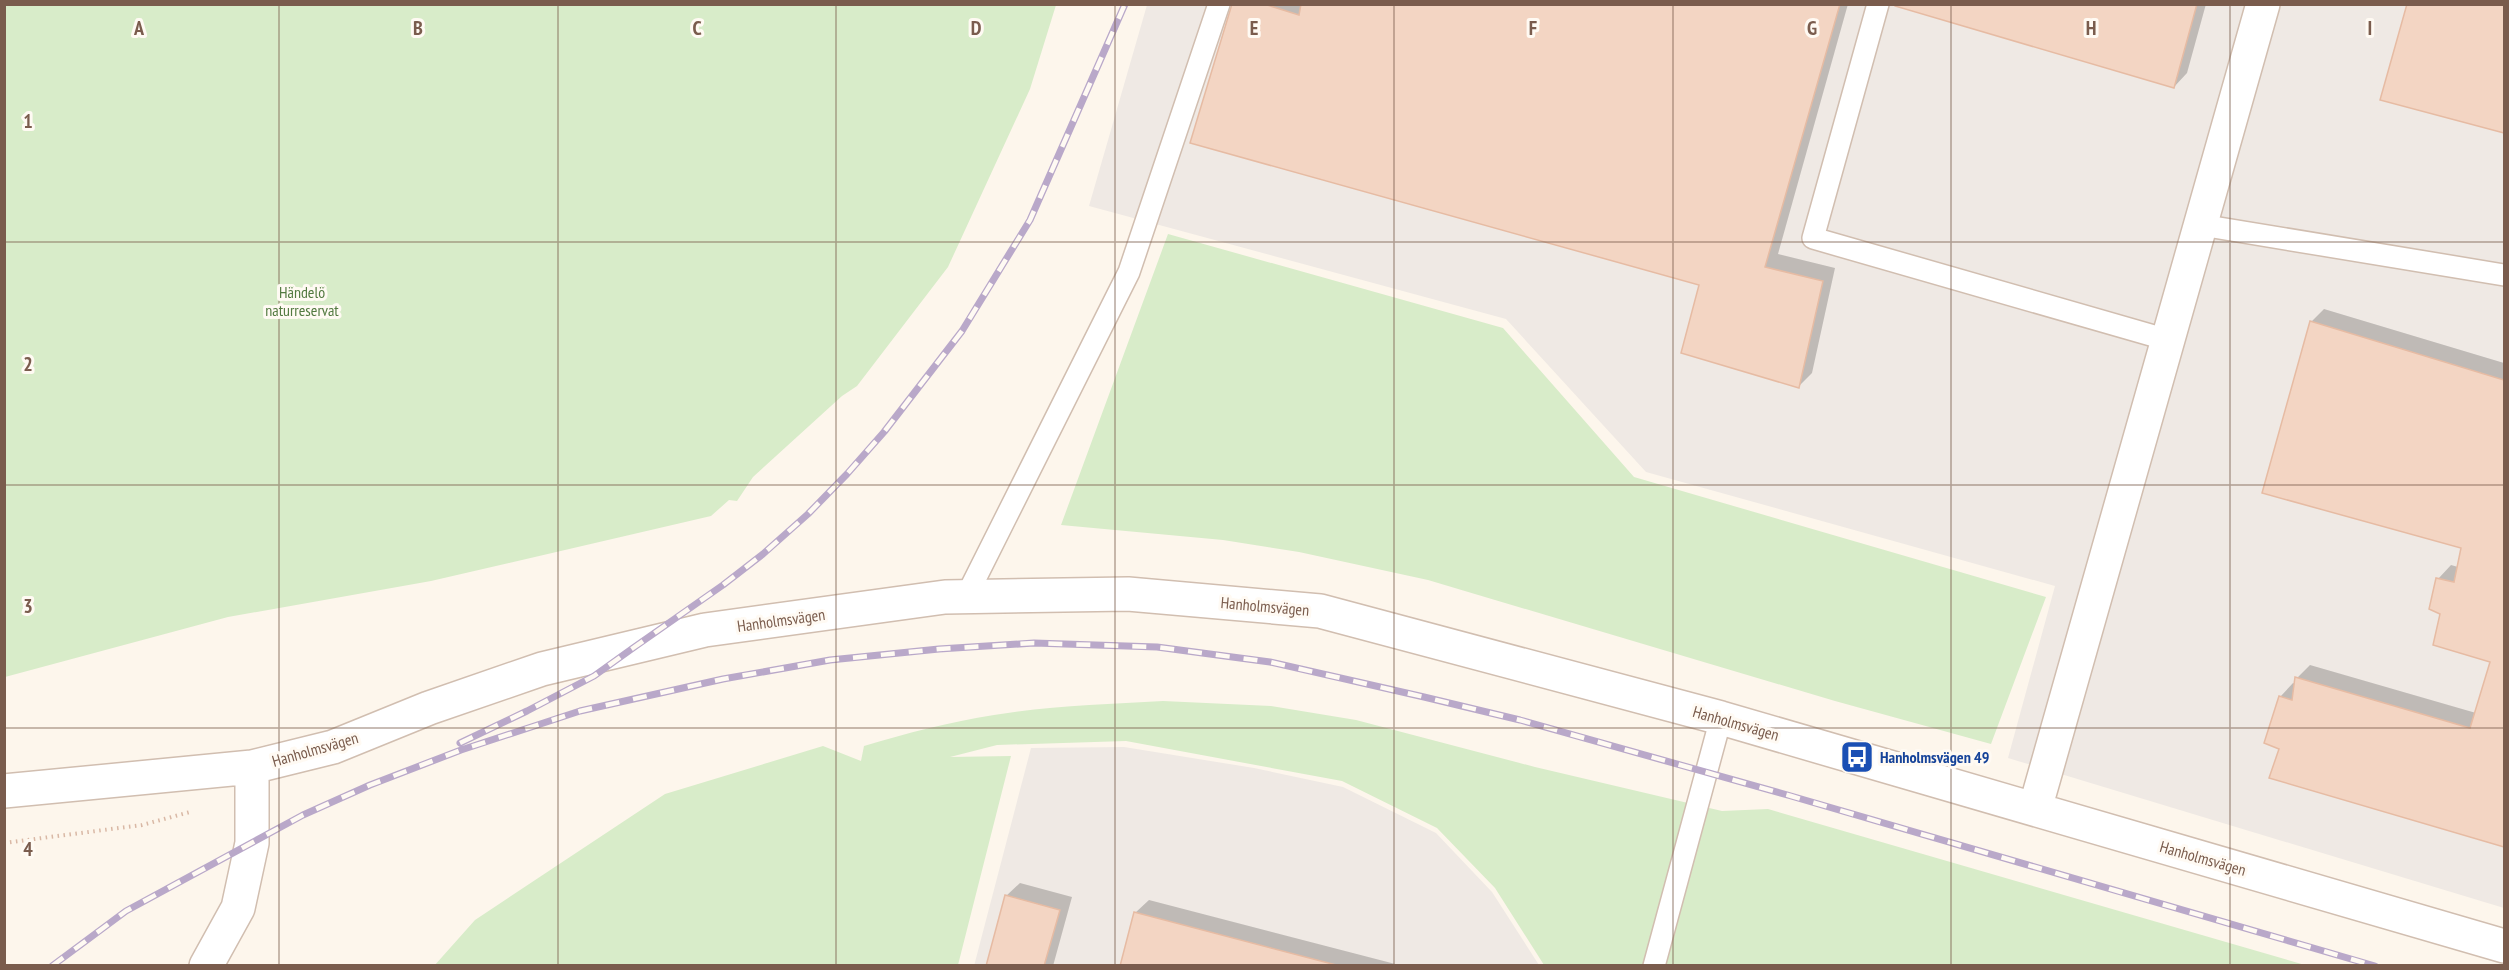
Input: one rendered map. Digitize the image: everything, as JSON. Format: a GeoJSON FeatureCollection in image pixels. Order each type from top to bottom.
{"type":"FeatureCollection","features":[{"type":"Feature","properties":{"kind":"street"},"geometry":{"type":"LineString","coordinates":[[2035,809],[2264,4]]}},
{"type":"Feature","properties":{"kind":"street","name":"Hanholmsvägen"},"geometry":{"type":"LineString","coordinates":[[4,791],[252,767],[333,747],[429,708],[542,669],[705,630],[945,597],[1128,594],[1320,610],[1721,718],[2505,946]]}},
{"type":"Feature","properties":{"kind":"street"},"geometry":{"type":"LineString","coordinates":[[206,966],[238,908],[252,843],[252,767]]}},
{"type":"Feature","properties":{"kind":"lane"},"geometry":{"type":"LineString","coordinates":[[966,597],[1129,272],[1219,4]]}},
{"type":"Feature","properties":{"kind":"lane"},"geometry":{"type":"LineString","coordinates":[[1878,4],[1813,238],[2168,340]]}},
{"type":"Feature","properties":{"kind":"lane"},"geometry":{"type":"LineString","coordinates":[[2201,225],[2505,275]]}},
{"type":"Feature","properties":{"kind":"lane"},"geometry":{"type":"LineString","coordinates":[[1654,966],[1721,718]]}},
{"type":"Feature","properties":{"kind":"path"},"geometry":{"type":"LineString","coordinates":[[4,843],[142,825],[196,810]]}},
{"type":"Feature","properties":{"kind":"shaded area"},"geometry":{"type":"Polygon","coordinates":[[[1147,5],[2504,5],[2504,908],[2008,758],[2055,586],[1646,472],[1506,319],[1089,206],[1147,5]]]}},
{"type":"Feature","properties":{"kind":"shaded area"},"geometry":{"type":"Polygon","coordinates":[[[1124,747],[1254,768],[1343,787],[1436,833],[1492,892],[1539,965],[974,966],[1031,748],[1124,747]]]}},
{"type":"Feature","properties":{"kind":"green space","name":"Händelö naturreservat"},"geometry":{"type":"Polygon","coordinates":[[[4,5],[1056,5],[1030,89],[948,267],[857,386],[842,396],[753,477],[737,501],[729,500],[711,516],[431,581],[228,617],[5,677],[4,5]]]}},
{"type":"Feature","properties":{"kind":"green space"},"geometry":{"type":"Polygon","coordinates":[[[1168,234],[1503,328],[1634,477],[2046,597],[1991,744],[1835,701],[1428,580],[1299,552],[1223,540],[1061,525],[1168,234]]]}},
{"type":"Feature","properties":{"kind":"green space"},"geometry":{"type":"Polygon","coordinates":[[[1163,701],[1271,706],[1356,720],[1535,767],[1722,811],[1768,809],[2305,965],[1544,965],[1495,888],[1437,828],[1342,781],[1126,741],[997,745],[950,757],[1011,756],[958,965],[434,966],[475,920],[665,794],[823,746],[861,761],[864,746],[961,721],[1036,709],[1163,701]]]}},
{"type":"Feature","properties":{"kind":"building"},"geometry":{"type":"Polygon","coordinates":[[[1232,4],[1264,4],[1299,15],[1301,4],[1840,4],[1765,267],[1823,281],[1799,388],[1681,353],[1699,285],[1190,143],[1232,4]]]}},
{"type":"Feature","properties":{"kind":"building"},"geometry":{"type":"Polygon","coordinates":[[[1895,4],[2197,4],[2174,88],[1895,6],[1895,4]]]}},
{"type":"Feature","properties":{"kind":"building"},"geometry":{"type":"Polygon","coordinates":[[[2407,4],[2504,4],[2504,133],[2380,100],[2407,4]]]}},
{"type":"Feature","properties":{"kind":"building"},"geometry":{"type":"Polygon","coordinates":[[[2310,321],[2504,380],[2504,847],[2269,778],[2279,749],[2264,743],[2279,696],[2292,700],[2295,677],[2470,728],[2490,662],[2433,645],[2440,614],[2429,609],[2436,578],[2454,582],[2461,548],[2262,493],[2310,321]]]}},
{"type":"Feature","properties":{"kind":"building"},"geometry":{"type":"Polygon","coordinates":[[[1005,895],[1060,910],[1044,966],[986,966],[1005,895]]]}},
{"type":"Feature","properties":{"kind":"building"},"geometry":{"type":"Polygon","coordinates":[[[1134,912],[1340,966],[1120,966],[1134,912]]]}},
{"type":"Feature","properties":{"kind":"railway"},"geometry":{"type":"LineString","coordinates":[[460,743],[594,676],[763,554],[808,514],[847,474],[884,432],[962,331],[1030,220],[1125,4]]}},
{"type":"Feature","properties":{"kind":"railway"},"geometry":{"type":"LineString","coordinates":[[52,966],[126,911],[303,815],[370,785],[461,750],[580,711],[723,679],[830,660],[939,649],[1034,643],[1157,647],[1270,662],[1520,720],[1791,796],[2375,966]]}},
{"type":"Feature","properties":{"kind":"place","name":"Hanholmsvägen 49"},"geometry":{"type":"Point","coordinates":[1857,757]}}]}
